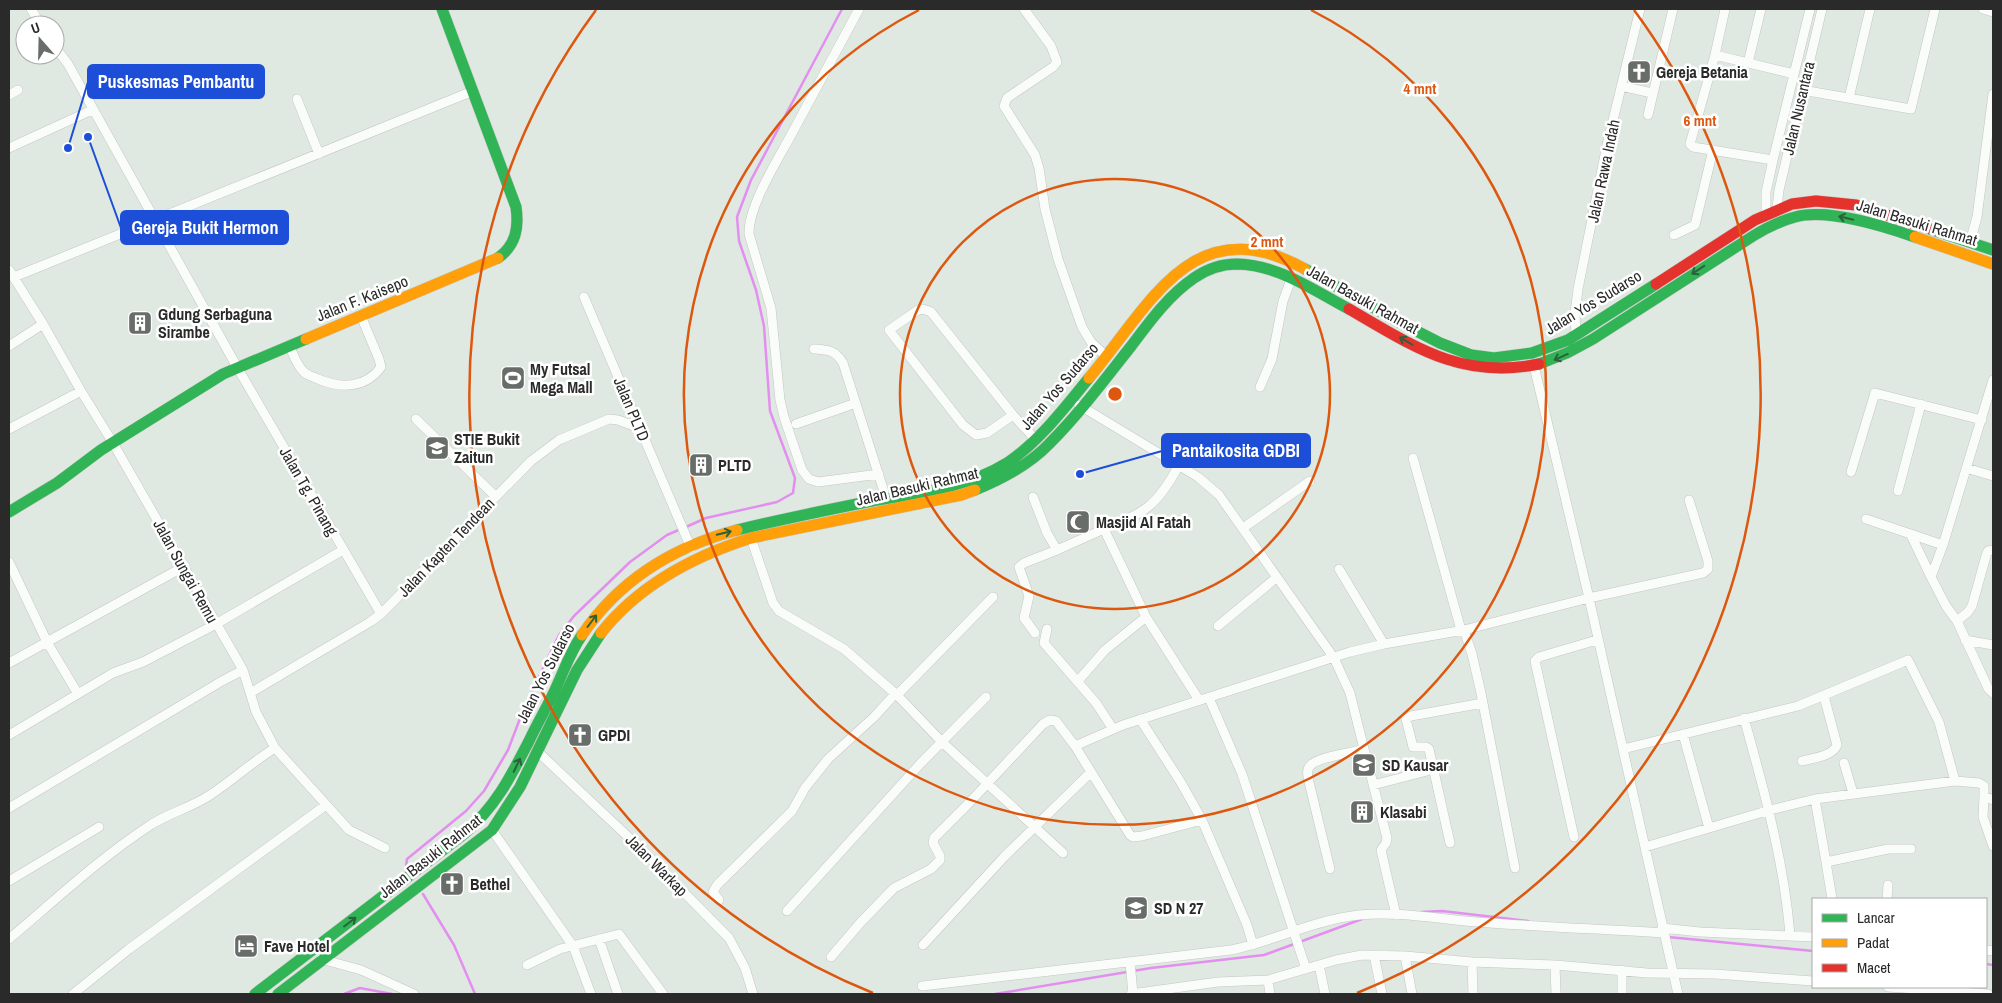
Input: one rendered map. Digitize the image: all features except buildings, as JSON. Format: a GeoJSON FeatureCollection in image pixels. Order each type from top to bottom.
{"type":"FeatureCollection","features":[{"type":"Feature","properties":{"kind":"main road","name":"Jalan F. Kaisepo"},"geometry":{"type":"LineString","coordinates":[[9,512],[57,482],[156,414],[237,367],[481,266],[503,255],[513,242],[518,224],[514,200],[442,9]]}},
{"type":"Feature","properties":{"kind":"main road","name":"Jalan Yos Sudarso"},"geometry":{"type":"LineString","coordinates":[[255,994],[480,821],[497,802],[506,788],[555,689],[566,662],[591,621],[603,607],[630,583],[687,539],[945,487],[990,472],[1005,464],[1035,439],[1071,400],[1155,296],[1178,272],[1190,263],[1209,254],[1235,248],[1262,250],[1294,263],[1441,345],[1475,356],[1496,358],[1534,353],[1576,336],[1766,214],[1794,202],[1834,201],[1865,208],[1993,250]]}},
{"type":"Feature","properties":{"kind":"main road","name":"Jalan Basuki Rahmat"},"geometry":{"type":"LineString","coordinates":[[278,994],[492,830],[506,814],[557,710],[602,631],[645,589],[695,558],[728,544],[961,495],[993,484],[1018,470],[1048,445],[1169,302],[1188,283],[1205,271],[1235,264],[1263,267],[1292,277],[1421,350],[1442,359],[1457,364],[1489,369],[1508,369],[1550,362],[1581,347],[1768,227],[1796,216],[1832,214],[1887,227],[1993,264]]}},
{"type":"Feature","properties":{"kind":"main road"},"geometry":{"type":"LineString","coordinates":[[506,788],[516,795]]}},
{"type":"Feature","properties":{"kind":"street"},"geometry":{"type":"LineString","coordinates":[[858,9],[769,177],[751,216],[749,234],[771,308],[782,409],[802,470],[810,479],[818,482],[878,474]]}},
{"type":"Feature","properties":{"kind":"street"},"geometry":{"type":"LineString","coordinates":[[1024,9],[1051,46],[1057,62],[1053,67],[1007,98],[1004,106],[1035,155],[1039,168],[1045,209],[1058,259],[1082,327],[1091,342],[1107,357]]}},
{"type":"Feature","properties":{"kind":"street","name":"Jalan Rawa Indah"},"geometry":{"type":"LineString","coordinates":[[1576,336],[1575,312],[1578,289],[1621,86],[1640,9]]}},
{"type":"Feature","properties":{"kind":"street"},"geometry":{"type":"LineString","coordinates":[[1648,115],[1673,9]]}},
{"type":"Feature","properties":{"kind":"street"},"geometry":{"type":"LineString","coordinates":[[1725,9],[1715,55],[1690,143],[1693,147],[1773,160]]}},
{"type":"Feature","properties":{"kind":"street"},"geometry":{"type":"LineString","coordinates":[[1748,63],[1761,9]]}},
{"type":"Feature","properties":{"kind":"street"},"geometry":{"type":"LineString","coordinates":[[1766,214],[1766,192],[1810,9]]}},
{"type":"Feature","properties":{"kind":"street","name":"Jalan Nusantara"},"geometry":{"type":"LineString","coordinates":[[1777,208],[1779,190],[1822,9]]}},
{"type":"Feature","properties":{"kind":"street"},"geometry":{"type":"LineString","coordinates":[[1849,98],[1870,9]]}},
{"type":"Feature","properties":{"kind":"street"},"geometry":{"type":"LineString","coordinates":[[1802,90],[1911,110],[1935,9]]}},
{"type":"Feature","properties":{"kind":"street"},"geometry":{"type":"LineString","coordinates":[[1983,9],[1993,12]]}},
{"type":"Feature","properties":{"kind":"street"},"geometry":{"type":"LineString","coordinates":[[1715,55],[1794,74]]}},
{"type":"Feature","properties":{"kind":"street","name":"Jalan Tg. Pinang"},"geometry":{"type":"LineString","coordinates":[[65,60],[237,367],[381,614]]}},
{"type":"Feature","properties":{"kind":"street"},"geometry":{"type":"LineString","coordinates":[[1621,86],[1652,94]]}},
{"type":"Feature","properties":{"kind":"street"},"geometry":{"type":"LineString","coordinates":[[9,94],[18,90]]}},
{"type":"Feature","properties":{"kind":"street"},"geometry":{"type":"LineString","coordinates":[[11,273],[154,220],[473,91]]}},
{"type":"Feature","properties":{"kind":"street"},"geometry":{"type":"LineString","coordinates":[[1970,242],[1977,217],[1993,94]]}},
{"type":"Feature","properties":{"kind":"street"},"geometry":{"type":"LineString","coordinates":[[297,99],[319,154]]}},
{"type":"Feature","properties":{"kind":"street"},"geometry":{"type":"LineString","coordinates":[[9,148],[92,110]]}},
{"type":"Feature","properties":{"kind":"street"},"geometry":{"type":"LineString","coordinates":[[1674,235],[1695,225],[1713,150]]}},
{"type":"Feature","properties":{"kind":"street","name":"Jalan Sungai Remu"},"geometry":{"type":"LineString","coordinates":[[11,273],[113,443],[244,670],[252,692],[256,712],[275,748],[351,832],[385,848]]}},
{"type":"Feature","properties":{"kind":"street"},"geometry":{"type":"LineString","coordinates":[[1260,387],[1272,359],[1283,301],[1292,277]]}},
{"type":"Feature","properties":{"kind":"street","name":"Jalan PLTD"},"geometry":{"type":"LineString","coordinates":[[584,297],[642,429],[695,558]]}},
{"type":"Feature","properties":{"kind":"street"},"geometry":{"type":"LineString","coordinates":[[1013,415],[987,433],[976,435],[972,433],[889,330],[918,310],[923,309],[931,312],[1013,415],[1035,439]]}},
{"type":"Feature","properties":{"kind":"street"},"geometry":{"type":"LineString","coordinates":[[289,346],[298,364],[305,373],[311,376],[338,386],[364,382],[381,367],[380,359],[360,316]]}},
{"type":"Feature","properties":{"kind":"street"},"geometry":{"type":"LineString","coordinates":[[9,346],[43,324]]}},
{"type":"Feature","properties":{"kind":"street"},"geometry":{"type":"LineString","coordinates":[[814,349],[830,350],[839,357],[856,403],[886,498]]}},
{"type":"Feature","properties":{"kind":"street"},"geometry":{"type":"LineString","coordinates":[[1534,366],[1589,598],[1678,994]]}},
{"type":"Feature","properties":{"kind":"street"},"geometry":{"type":"LineString","coordinates":[[1931,577],[1943,545],[1993,380]]}},
{"type":"Feature","properties":{"kind":"street"},"geometry":{"type":"LineString","coordinates":[[9,429],[81,392]]}},
{"type":"Feature","properties":{"kind":"street"},"geometry":{"type":"LineString","coordinates":[[1851,472],[1875,394],[1982,420]]}},
{"type":"Feature","properties":{"kind":"street"},"geometry":{"type":"LineString","coordinates":[[1071,400],[1209,485],[1219,495],[1243,528],[1276,578],[1334,658],[1350,692],[1374,784],[1387,841],[1381,850],[1396,914]]}},
{"type":"Feature","properties":{"kind":"street"},"geometry":{"type":"LineString","coordinates":[[796,424],[856,403]]}},
{"type":"Feature","properties":{"kind":"street"},"geometry":{"type":"LineString","coordinates":[[1898,490],[1920,404]]}},
{"type":"Feature","properties":{"kind":"street"},"geometry":{"type":"LineString","coordinates":[[416,419],[495,496]]}},
{"type":"Feature","properties":{"kind":"street","name":"Jalan Kapten Tendean"},"geometry":{"type":"LineString","coordinates":[[252,692],[381,614],[495,496],[541,452],[559,440],[609,419],[618,420],[642,429]]}},
{"type":"Feature","properties":{"kind":"street"},"geometry":{"type":"LineString","coordinates":[[1413,458],[1463,630],[1472,654],[1515,868]]}},
{"type":"Feature","properties":{"kind":"street"},"geometry":{"type":"LineString","coordinates":[[1035,633],[1024,618],[1029,596],[1019,567],[1024,563],[1137,515],[1164,492],[1179,465]]}},
{"type":"Feature","properties":{"kind":"street"},"geometry":{"type":"LineString","coordinates":[[1966,468],[1993,476]]}},
{"type":"Feature","properties":{"kind":"street"},"geometry":{"type":"LineString","coordinates":[[1243,528],[1310,481]]}},
{"type":"Feature","properties":{"kind":"street"},"geometry":{"type":"LineString","coordinates":[[1033,497],[1057,550]]}},
{"type":"Feature","properties":{"kind":"street"},"geometry":{"type":"LineString","coordinates":[[1075,746],[1140,719],[1384,644],[1463,630],[1589,598],[1703,573],[1708,570],[1708,561],[1689,500]]}},
{"type":"Feature","properties":{"kind":"street"},"geometry":{"type":"LineString","coordinates":[[1866,519],[1943,545]]}},
{"type":"Feature","properties":{"kind":"street"},"geometry":{"type":"LineString","coordinates":[[1104,529],[1146,617],[1199,700]]}},
{"type":"Feature","properties":{"kind":"street"},"geometry":{"type":"LineString","coordinates":[[1911,534],[1946,606],[1957,621],[1988,688],[1993,692]]}},
{"type":"Feature","properties":{"kind":"street"},"geometry":{"type":"LineString","coordinates":[[751,538],[773,603],[779,611],[844,649],[896,694],[942,742],[1063,853]]}},
{"type":"Feature","properties":{"kind":"street"},"geometry":{"type":"LineString","coordinates":[[9,735],[113,673],[143,662],[216,624],[343,550]]}},
{"type":"Feature","properties":{"kind":"street"},"geometry":{"type":"LineString","coordinates":[[1957,621],[1972,606],[1986,556],[1988,551],[1993,550]]}},
{"type":"Feature","properties":{"kind":"street"},"geometry":{"type":"LineString","coordinates":[[9,562],[47,642],[78,694]]}},
{"type":"Feature","properties":{"kind":"street"},"geometry":{"type":"LineString","coordinates":[[9,663],[185,566]]}},
{"type":"Feature","properties":{"kind":"street"},"geometry":{"type":"LineString","coordinates":[[1339,569],[1384,644]]}},
{"type":"Feature","properties":{"kind":"street"},"geometry":{"type":"LineString","coordinates":[[1218,626],[1276,578]]}},
{"type":"Feature","properties":{"kind":"street"},"geometry":{"type":"LineString","coordinates":[[719,900],[713,892],[717,885],[792,812],[804,788],[828,759],[874,717],[993,596]]}},
{"type":"Feature","properties":{"kind":"street"},"geometry":{"type":"LineString","coordinates":[[1078,681],[1105,650],[1146,617]]}},
{"type":"Feature","properties":{"kind":"street"},"geometry":{"type":"LineString","coordinates":[[1048,629],[1044,643],[1096,703],[1113,729]]}},
{"type":"Feature","properties":{"kind":"street"},"geometry":{"type":"LineString","coordinates":[[1574,837],[1535,661],[1539,657],[1597,640]]}},
{"type":"Feature","properties":{"kind":"street"},"geometry":{"type":"LineString","coordinates":[[1965,640],[1993,646]]}},
{"type":"Feature","properties":{"kind":"street"},"geometry":{"type":"LineString","coordinates":[[1622,749],[1798,706],[1882,670],[1909,661],[1938,722],[1955,781]]}},
{"type":"Feature","properties":{"kind":"street"},"geometry":{"type":"LineString","coordinates":[[9,808],[222,681],[244,670]]}},
{"type":"Feature","properties":{"kind":"street"},"geometry":{"type":"LineString","coordinates":[[1802,761],[1836,749],[1837,745],[1824,696]]}},
{"type":"Feature","properties":{"kind":"street"},"geometry":{"type":"LineString","coordinates":[[787,912],[942,742],[986,697]]}},
{"type":"Feature","properties":{"kind":"street"},"geometry":{"type":"LineString","coordinates":[[1209,698],[1242,774],[1305,966]]}},
{"type":"Feature","properties":{"kind":"street"},"geometry":{"type":"LineString","coordinates":[[1450,843],[1429,749],[1426,747],[1413,747],[1406,719],[1411,716],[1483,703]]}},
{"type":"Feature","properties":{"kind":"street"},"geometry":{"type":"LineString","coordinates":[[1744,718],[1770,810],[1784,882],[1790,935]]}},
{"type":"Feature","properties":{"kind":"street"},"geometry":{"type":"LineString","coordinates":[[1140,719],[1190,797],[1202,820],[1247,926],[1253,945]]}},
{"type":"Feature","properties":{"kind":"street"},"geometry":{"type":"LineString","coordinates":[[831,957],[894,888],[922,875],[936,865],[940,856],[933,843],[934,838],[1043,724],[1050,720],[1056,721],[1075,746],[1126,830],[1134,837],[1202,820]]}},
{"type":"Feature","properties":{"kind":"street"},"geometry":{"type":"LineString","coordinates":[[1683,734],[1708,828]]}},
{"type":"Feature","properties":{"kind":"street"},"geometry":{"type":"LineString","coordinates":[[9,939],[132,838],[161,818],[209,796],[246,767],[275,748]]}},
{"type":"Feature","properties":{"kind":"street"},"geometry":{"type":"LineString","coordinates":[[1330,869],[1309,782],[1308,768],[1311,764],[1320,760],[1364,749]]}},
{"type":"Feature","properties":{"kind":"street","name":"Jalan Warkap"},"geometry":{"type":"LineString","coordinates":[[538,752],[639,847],[729,938],[745,968],[754,994]]}},
{"type":"Feature","properties":{"kind":"street"},"geometry":{"type":"LineString","coordinates":[[1844,763],[1853,793]]}},
{"type":"Feature","properties":{"kind":"street"},"geometry":{"type":"LineString","coordinates":[[1374,784],[1427,771]]}},
{"type":"Feature","properties":{"kind":"street"},"geometry":{"type":"LineString","coordinates":[[923,946],[1004,857],[1036,828],[1091,772]]}},
{"type":"Feature","properties":{"kind":"street"},"geometry":{"type":"LineString","coordinates":[[1645,847],[1770,810],[1815,799],[1955,781],[1983,783],[1983,817],[1993,846]]}},
{"type":"Feature","properties":{"kind":"street"},"geometry":{"type":"LineString","coordinates":[[1984,796],[1993,800]]}},
{"type":"Feature","properties":{"kind":"street"},"geometry":{"type":"LineString","coordinates":[[1815,799],[1832,898]]}},
{"type":"Feature","properties":{"kind":"street"},"geometry":{"type":"LineString","coordinates":[[73,994],[129,948],[326,805]]}},
{"type":"Feature","properties":{"kind":"street"},"geometry":{"type":"LineString","coordinates":[[9,881],[99,828]]}},
{"type":"Feature","properties":{"kind":"street"},"geometry":{"type":"LineString","coordinates":[[492,830],[573,946],[591,994]]}},
{"type":"Feature","properties":{"kind":"street"},"geometry":{"type":"LineString","coordinates":[[1826,862],[1888,849],[1911,849]]}},
{"type":"Feature","properties":{"kind":"street"},"geometry":{"type":"LineString","coordinates":[[1887,898],[1888,885]]}},
{"type":"Feature","properties":{"kind":"street"},"geometry":{"type":"LineString","coordinates":[[922,986],[1130,966],[1231,950],[1294,935],[1309,925],[1359,915],[1396,914],[1478,922],[1663,932],[1812,937]]}},
{"type":"Feature","properties":{"kind":"street"},"geometry":{"type":"LineString","coordinates":[[527,965],[554,951],[618,934],[621,935],[663,994]]}},
{"type":"Feature","properties":{"kind":"street"},"geometry":{"type":"LineString","coordinates":[[599,939],[618,994]]}},
{"type":"Feature","properties":{"kind":"street"},"geometry":{"type":"LineString","coordinates":[[306,955],[361,970],[414,994]]}},
{"type":"Feature","properties":{"kind":"street"},"geometry":{"type":"LineString","coordinates":[[1130,966],[1132,991],[1218,982],[1268,980],[1305,966],[1319,965],[1349,957],[1374,955],[1472,962],[1555,965],[1647,973],[1672,969],[1812,981]]}},
{"type":"Feature","properties":{"kind":"street"},"geometry":{"type":"LineString","coordinates":[[1374,955],[1382,994]]}},
{"type":"Feature","properties":{"kind":"street"},"geometry":{"type":"LineString","coordinates":[[1405,956],[1412,994]]}},
{"type":"Feature","properties":{"kind":"street"},"geometry":{"type":"LineString","coordinates":[[1472,962],[1473,994]]}},
{"type":"Feature","properties":{"kind":"street"},"geometry":{"type":"LineString","coordinates":[[1319,965],[1325,994]]}},
{"type":"Feature","properties":{"kind":"street"},"geometry":{"type":"LineString","coordinates":[[1555,965],[1556,994]]}},
{"type":"Feature","properties":{"kind":"street"},"geometry":{"type":"LineString","coordinates":[[1622,970],[1622,994]]}},
{"type":"Feature","properties":{"kind":"street"},"geometry":{"type":"LineString","coordinates":[[1268,980],[1270,994]]}},
{"type":"Feature","properties":{"kind":"street"},"geometry":{"type":"LineString","coordinates":[[1902,988],[1988,994]]}},
{"type":"Feature","properties":{"kind":"waterway"},"geometry":{"type":"LineString","coordinates":[[686,527],[706,518],[777,502],[793,493],[795,478],[770,411],[764,326],[756,290],[739,241],[737,217],[751,180],[842,9]]}},
{"type":"Feature","properties":{"kind":"waterway"},"geometry":{"type":"LineString","coordinates":[[406,866],[407,859],[466,811],[484,791],[508,750],[524,708],[559,635],[574,616],[630,562],[667,535],[681,529]]}},
{"type":"Feature","properties":{"kind":"waterway"},"geometry":{"type":"LineString","coordinates":[[423,894],[454,945],[475,994]]}},
{"type":"Feature","properties":{"kind":"waterway"},"geometry":{"type":"LineString","coordinates":[[1422,912],[1442,911],[1528,921]]}},
{"type":"Feature","properties":{"kind":"waterway"},"geometry":{"type":"LineString","coordinates":[[995,994],[1151,968],[1264,955],[1362,919]]}},
{"type":"Feature","properties":{"kind":"waterway"},"geometry":{"type":"LineString","coordinates":[[1668,937],[1812,951]]}},
{"type":"Feature","properties":{"kind":"waterway"},"geometry":{"type":"LineString","coordinates":[[1987,964],[1993,965]]}},
{"type":"Feature","properties":{"kind":"waterway"},"geometry":{"type":"LineString","coordinates":[[344,994],[360,988],[392,994]]}},
{"type":"Feature","properties":{"kind":"traffic: fast"},"geometry":{"type":"LineString","coordinates":[[442,9],[516,207],[517,222],[515,236],[509,248],[498,258]]}},
{"type":"Feature","properties":{"kind":"traffic: fast"},"geometry":{"type":"LineString","coordinates":[[1539,364],[1567,353],[1593,339],[1753,236],[1789,219],[1808,215],[1838,216],[1872,223],[1915,237]]}},
{"type":"Feature","properties":{"kind":"traffic: fast"},"geometry":{"type":"LineString","coordinates":[[1927,228],[1993,250]]}},
{"type":"Feature","properties":{"kind":"traffic: fast"},"geometry":{"type":"LineString","coordinates":[[975,490],[1015,471],[1041,452],[1082,408],[1160,309],[1176,292],[1204,272],[1231,264],[1252,265],[1295,280],[1349,309]]}},
{"type":"Feature","properties":{"kind":"traffic: fast"},"geometry":{"type":"LineString","coordinates":[[1305,269],[1440,343],[1471,355],[1494,358],[1532,353],[1568,340],[1656,284]]}},
{"type":"Feature","properties":{"kind":"traffic: fast"},"geometry":{"type":"LineString","coordinates":[[9,512],[57,483],[101,450],[223,374],[306,339]]}},
{"type":"Feature","properties":{"kind":"traffic: fast"},"geometry":{"type":"LineString","coordinates":[[737,530],[959,484],[992,471],[1019,455],[1030,445],[1051,424],[1089,378]]}},
{"type":"Feature","properties":{"kind":"traffic: fast"},"geometry":{"type":"LineString","coordinates":[[278,994],[492,830],[520,787],[577,670],[601,633]]}},
{"type":"Feature","properties":{"kind":"traffic: fast"},"geometry":{"type":"LineString","coordinates":[[255,994],[464,834],[485,813],[494,802],[515,767],[582,635]]}},
{"type":"Feature","properties":{"kind":"traffic: slow"},"geometry":{"type":"LineString","coordinates":[[1915,237],[1993,264]]}},
{"type":"Feature","properties":{"kind":"traffic: slow"},"geometry":{"type":"LineString","coordinates":[[1089,378],[1155,295],[1178,272],[1204,257],[1233,249],[1266,253],[1305,269]]}},
{"type":"Feature","properties":{"kind":"traffic: slow"},"geometry":{"type":"LineString","coordinates":[[306,339],[498,258]]}},
{"type":"Feature","properties":{"kind":"traffic: slow"},"geometry":{"type":"LineString","coordinates":[[601,633],[632,600],[669,574],[730,545],[751,538],[961,495],[975,490]]}},
{"type":"Feature","properties":{"kind":"traffic: slow"},"geometry":{"type":"LineString","coordinates":[[582,635],[613,597],[650,568],[691,546],[737,530]]}},
{"type":"Feature","properties":{"kind":"traffic: jam"},"geometry":{"type":"LineString","coordinates":[[1656,284],[1755,220],[1792,204],[1816,201],[1856,205],[1927,228]]}},
{"type":"Feature","properties":{"kind":"traffic: jam"},"geometry":{"type":"LineString","coordinates":[[1349,309],[1417,347],[1461,363],[1485,367],[1511,368],[1539,364]]}},
{"type":"Feature","properties":{"kind":"place","name":"Gereja Betania"},"geometry":{"type":"Point","coordinates":[1639,72]}},
{"type":"Feature","properties":{"kind":"place","name":"Gereja Bukit Hermon"},"geometry":{"type":"Point","coordinates":[88,137]}},
{"type":"Feature","properties":{"kind":"place","name":"Puskesmas Pembantu"},"geometry":{"type":"Point","coordinates":[68,148]}},
{"type":"Feature","properties":{"kind":"place","name":"Gdung Serbaguna Sirambe"},"geometry":{"type":"Point","coordinates":[140,323]}},
{"type":"Feature","properties":{"kind":"place","name":"My Futsal Mega Mall"},"geometry":{"type":"Point","coordinates":[513,378]}},
{"type":"Feature","properties":{"kind":"place","name":"STIE Bukit Zaitun"},"geometry":{"type":"Point","coordinates":[437,448]}},
{"type":"Feature","properties":{"kind":"place","name":"PLTD"},"geometry":{"type":"Point","coordinates":[701,465]}},
{"type":"Feature","properties":{"kind":"place","name":"Pantaikosita GDBI"},"geometry":{"type":"Point","coordinates":[1080,474]}},
{"type":"Feature","properties":{"kind":"place","name":"Masjid Al Fatah"},"geometry":{"type":"Point","coordinates":[1078,522]}},
{"type":"Feature","properties":{"kind":"place","name":"GPDI"},"geometry":{"type":"Point","coordinates":[580,735]}},
{"type":"Feature","properties":{"kind":"place","name":"SD Kausar"},"geometry":{"type":"Point","coordinates":[1364,765]}},
{"type":"Feature","properties":{"kind":"place","name":"Klasabi"},"geometry":{"type":"Point","coordinates":[1362,812]}},
{"type":"Feature","properties":{"kind":"place","name":"Bethel"},"geometry":{"type":"Point","coordinates":[452,884]}},
{"type":"Feature","properties":{"kind":"place","name":"SD N 27"},"geometry":{"type":"Point","coordinates":[1136,908]}},
{"type":"Feature","properties":{"kind":"place","name":"Fave Hotel"},"geometry":{"type":"Point","coordinates":[246,946]}}]}
